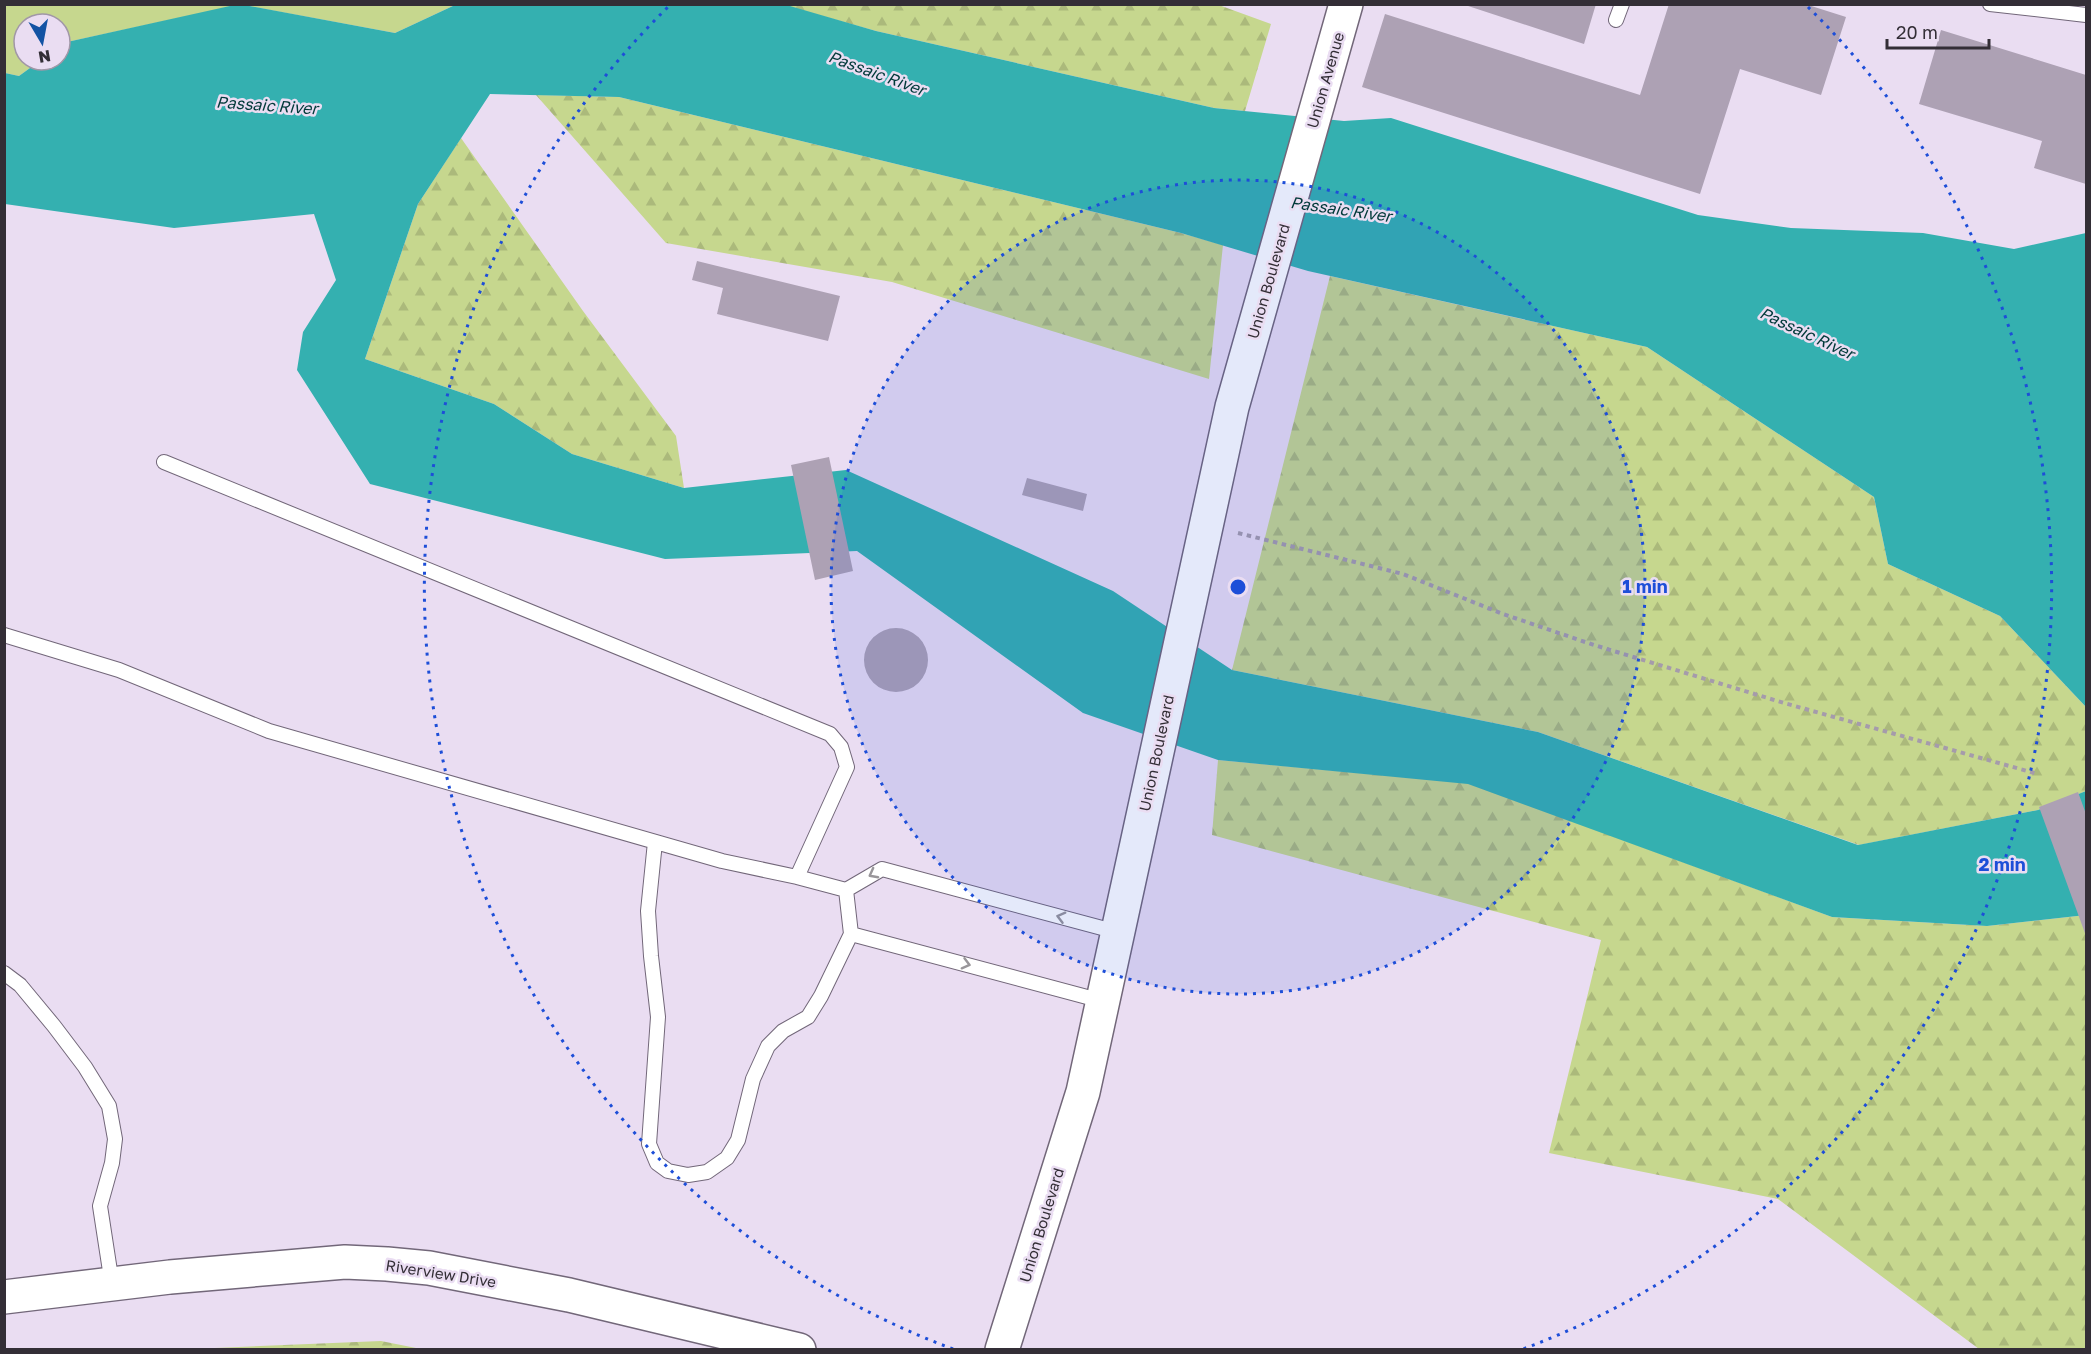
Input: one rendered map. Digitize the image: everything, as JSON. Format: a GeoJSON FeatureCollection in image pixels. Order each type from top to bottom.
{"type":"FeatureCollection","features":[{"type":"Feature","properties":{"kind":"main road","name":"Union Avenue"},"geometry":{"type":"LineString","coordinates":[[1304,155],[1346,4]]}},
{"type":"Feature","properties":{"kind":"main road","name":"Union Boulevard"},"geometry":{"type":"LineString","coordinates":[[1002,1350],[1083,1092],[1232,406],[1304,155]]}},
{"type":"Feature","properties":{"kind":"main road","name":"Riverview Drive"},"geometry":{"type":"LineString","coordinates":[[4,1297],[112,1284],[345,1262],[387,1264],[429,1268],[568,1295],[799,1350]]}},
{"type":"Feature","properties":{"kind":"lane"},"geometry":{"type":"LineString","coordinates":[[1616,20],[1622,4]]}},
{"type":"Feature","properties":{"kind":"lane"},"geometry":{"type":"LineString","coordinates":[[1990,4],[2086,15]]}},
{"type":"Feature","properties":{"kind":"lane"},"geometry":{"type":"LineString","coordinates":[[164,462],[830,734],[841,747],[848,767],[797,877]]}},
{"type":"Feature","properties":{"kind":"lane"},"geometry":{"type":"LineString","coordinates":[[4,634],[119,670],[269,731],[722,861],[846,890],[882,869],[1117,932]]}},
{"type":"Feature","properties":{"kind":"lane"},"geometry":{"type":"LineString","coordinates":[[655,842],[648,911],[658,1017],[649,1144],[657,1163],[668,1171],[688,1175],[707,1172],[727,1158],[738,1140],[753,1079],[768,1046],[783,1032],[808,1017],[821,996],[851,934],[846,890]]}},
{"type":"Feature","properties":{"kind":"lane"},"geometry":{"type":"LineString","coordinates":[[851,934],[1102,1001]]}},
{"type":"Feature","properties":{"kind":"lane"},"geometry":{"type":"LineString","coordinates":[[4,973],[20,986],[54,1026],[85,1067],[109,1106],[115,1139],[112,1163],[100,1206],[112,1284]]}},
{"type":"Feature","properties":{"kind":"path"},"geometry":{"type":"LineString","coordinates":[[1206,525],[1403,574],[1503,614],[1594,645],[1784,703],[2038,774]]}},
{"type":"Feature","properties":{"kind":"green space"},"geometry":{"type":"Polygon","coordinates":[[[1216,4],[1271,24],[1245,111],[1214,108],[876,31],[783,5],[1216,4]]]}},
{"type":"Feature","properties":{"kind":"green space"},"geometry":{"type":"Polygon","coordinates":[[[4,5],[239,5],[72,41],[72,12],[12,12],[12,72],[24,72],[19,76],[5,73],[4,5]]]}},
{"type":"Feature","properties":{"kind":"green space"},"geometry":{"type":"Polygon","coordinates":[[[243,5],[455,5],[395,33],[243,5]]]}},
{"type":"Feature","properties":{"kind":"green space"},"geometry":{"type":"Polygon","coordinates":[[[536,95],[619,97],[1223,245],[1209,379],[892,282],[666,243],[536,95]]]}},
{"type":"Feature","properties":{"kind":"green space"},"geometry":{"type":"Polygon","coordinates":[[[461,138],[583,311],[676,436],[684,488],[572,454],[494,404],[365,359],[418,204],[461,138]]]}},
{"type":"Feature","properties":{"kind":"green space"},"geometry":{"type":"Polygon","coordinates":[[[1330,276],[1647,347],[1874,497],[1888,564],[2000,616],[2086,707],[2086,791],[2038,810],[1859,845],[1538,732],[1232,670],[1330,276]]]}},
{"type":"Feature","properties":{"kind":"green space"},"geometry":{"type":"Polygon","coordinates":[[[1218,760],[1468,783],[1832,917],[1987,926],[2086,915],[2086,1349],[1979,1349],[1778,1199],[1549,1153],[1601,940],[1212,835],[1218,760]]]}},
{"type":"Feature","properties":{"kind":"green space"},"geometry":{"type":"Polygon","coordinates":[[[381,1341],[421,1349],[191,1349],[381,1341]]]}},
{"type":"Feature","properties":{"kind":"water","name":"Passaic River"},"geometry":{"type":"Polygon","coordinates":[[[239,4],[395,33],[455,5],[783,4],[876,31],[1214,108],[1344,121],[1391,118],[1698,215],[1791,228],[1923,233],[2014,249],[2086,233],[2086,707],[2000,616],[1888,564],[1874,497],[1647,347],[1308,271],[1181,233],[619,97],[490,94],[418,204],[365,359],[494,404],[572,454],[684,488],[846,470],[1113,591],[1232,670],[1538,732],[1858,845],[2038,810],[2086,791],[2086,915],[1987,926],[1832,917],[1468,784],[1218,760],[1083,713],[857,551],[665,559],[370,484],[297,370],[303,332],[336,280],[314,214],[174,228],[5,204],[5,73],[19,76],[24,72],[72,72],[72,41],[239,4]]]}},
{"type":"Feature","properties":{"kind":"building"},"geometry":{"type":"Polygon","coordinates":[[[1462,4],[1596,4],[1584,44],[1462,4]]]}},
{"type":"Feature","properties":{"kind":"building"},"geometry":{"type":"Polygon","coordinates":[[[1669,4],[1805,4],[1846,17],[1821,95],[1740,69],[1700,194],[1362,87],[1385,14],[1640,95],[1669,4]]]}},
{"type":"Feature","properties":{"kind":"building"},"geometry":{"type":"Polygon","coordinates":[[[1941,30],[2086,75],[2086,184],[2034,168],[2042,141],[1919,104],[1941,30]]]}},
{"type":"Feature","properties":{"kind":"building"},"geometry":{"type":"Polygon","coordinates":[[[697,261],[840,296],[828,341],[717,314],[723,288],[692,280],[697,261]]]}},
{"type":"Feature","properties":{"kind":"building"},"geometry":{"type":"Polygon","coordinates":[[[829,457],[853,571],[815,580],[791,465],[829,457]]]}},
{"type":"Feature","properties":{"kind":"building"},"geometry":{"type":"Polygon","coordinates":[[[1027,478],[1087,494],[1083,511],[1022,495],[1027,478]]]}},
{"type":"Feature","properties":{"kind":"building"},"geometry":{"type":"Polygon","coordinates":[[[890,628],[902,628],[919,637],[926,648],[928,660],[926,672],[919,683],[902,692],[890,692],[878,687],[869,678],[864,666],[864,654],[869,642],[878,633],[890,628]]]}},
{"type":"Feature","properties":{"kind":"building"},"geometry":{"type":"Polygon","coordinates":[[[2078,792],[2086,814],[2086,936],[2039,807],[2078,792]]]}}]}
